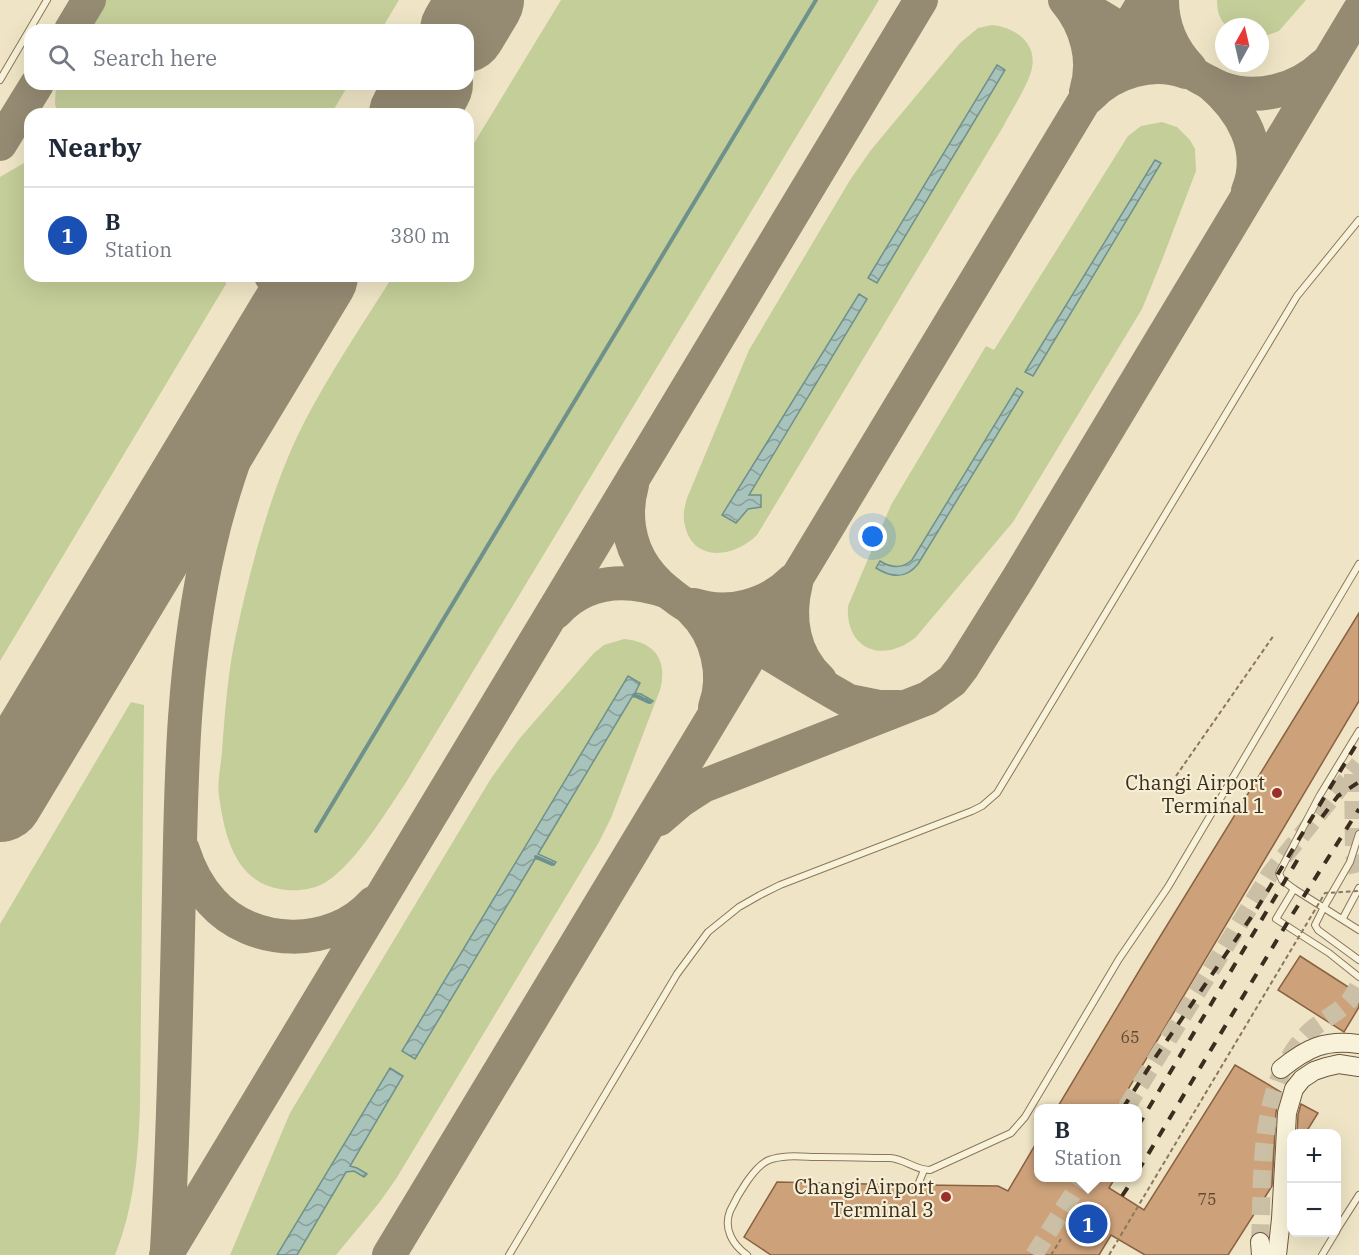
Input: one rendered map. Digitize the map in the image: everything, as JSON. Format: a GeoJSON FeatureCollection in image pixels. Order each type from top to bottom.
{"type":"FeatureCollection","features":[{"type":"Feature","properties":{"kind":"main road"},"geometry":{"type":"LineString","coordinates":[[1281,1069],[1298,1056],[1321,1044],[1348,1042],[1359,1044]]}},
{"type":"Feature","properties":{"kind":"main road"},"geometry":{"type":"LineString","coordinates":[[1277,1255],[1287,1113],[1294,1089],[1302,1079],[1314,1071],[1339,1064],[1359,1067]]}},
{"type":"Feature","properties":{"kind":"lane"},"geometry":{"type":"LineString","coordinates":[[33,24],[47,0]]}},
{"type":"Feature","properties":{"kind":"lane"},"geometry":{"type":"LineString","coordinates":[[0,80],[24,39]]}},
{"type":"Feature","properties":{"kind":"lane"},"geometry":{"type":"LineString","coordinates":[[509,1255],[677,974],[708,932],[739,907],[780,885],[982,807],[997,793],[1297,296],[1359,220]]}},
{"type":"Feature","properties":{"kind":"lane"},"geometry":{"type":"LineString","coordinates":[[747,1255],[736,1246],[731,1238],[728,1217],[753,1173],[768,1160],[791,1156],[890,1158],[905,1161],[924,1170],[936,1169],[1011,1133],[1024,1118],[1119,959],[1168,887],[1359,564]]}},
{"type":"Feature","properties":{"kind":"lane"},"geometry":{"type":"LineString","coordinates":[[1359,731],[1320,795],[1279,873],[1282,880],[1294,889],[1359,930]]}},
{"type":"Feature","properties":{"kind":"lane"},"geometry":{"type":"LineString","coordinates":[[1359,834],[1350,862],[1316,925],[1318,930],[1359,960]]}},
{"type":"Feature","properties":{"kind":"lane"},"geometry":{"type":"LineString","coordinates":[[1294,889],[1276,919],[1329,953],[1359,977]]}},
{"type":"Feature","properties":{"kind":"lane"},"geometry":{"type":"LineString","coordinates":[[1343,918],[1359,890]]}},
{"type":"Feature","properties":{"kind":"lane"},"geometry":{"type":"LineString","coordinates":[[918,1185],[924,1170]]}},
{"type":"Feature","properties":{"kind":"lane"},"geometry":{"type":"LineString","coordinates":[[1341,1224],[1359,1195]]}},
{"type":"Feature","properties":{"kind":"lane"},"geometry":{"type":"LineString","coordinates":[[1322,1255],[1333,1237]]}},
{"type":"Feature","properties":{"kind":"path"},"geometry":{"type":"LineString","coordinates":[[1176,776],[1274,635]]}},
{"type":"Feature","properties":{"kind":"path"},"geometry":{"type":"LineString","coordinates":[[1109,1255],[1325,893],[1359,890]]}},
{"type":"Feature","properties":{"kind":"path"},"geometry":{"type":"LineString","coordinates":[[1051,1255],[1061,1239]]}},
{"type":"Feature","properties":{"kind":"green space"},"geometry":{"type":"Polygon","coordinates":[[[103,0],[399,0],[385,24],[89,24],[103,0]]]}},
{"type":"Feature","properties":{"kind":"green space"},"geometry":{"type":"Polygon","coordinates":[[[561,0],[879,0],[405,784],[379,823],[348,863],[322,884],[297,890],[270,887],[256,880],[236,857],[225,828],[219,791],[231,660],[265,520],[285,465],[308,415],[338,362],[389,282],[474,282],[474,143],[561,0]]]}},
{"type":"Feature","properties":{"kind":"green space"},"geometry":{"type":"Polygon","coordinates":[[[1217,0],[1306,0],[1279,31],[1269,35],[1269,18],[1220,18],[1217,0]]]}},
{"type":"Feature","properties":{"kind":"green space"},"geometry":{"type":"Polygon","coordinates":[[[1000,26],[1016,33],[1027,43],[1033,59],[1024,89],[757,535],[736,549],[714,553],[703,550],[688,535],[684,521],[687,498],[749,350],[850,180],[871,150],[960,43],[978,28],[1000,26]],[[997,65],[869,278],[876,283],[1005,70],[997,65]],[[867,298],[723,515],[746,511],[758,501],[761,495],[748,496],[867,298]]]}},
{"type":"Feature","properties":{"kind":"green space"},"geometry":{"type":"Polygon","coordinates":[[[56,90],[345,90],[335,108],[56,108],[56,90]]]}},
{"type":"Feature","properties":{"kind":"green space"},"geometry":{"type":"Polygon","coordinates":[[[1162,122],[1177,127],[1190,140],[1195,149],[1196,171],[1142,309],[1013,522],[916,637],[891,650],[880,651],[869,648],[853,633],[848,606],[891,505],[986,346],[994,350],[1128,136],[1141,126],[1162,122]],[[1155,160],[1026,371],[1032,376],[1160,164],[1155,160]],[[1017,389],[912,560],[901,567],[886,565],[887,574],[918,564],[1022,392],[1017,389]]]}},
{"type":"Feature","properties":{"kind":"green space"},"geometry":{"type":"Polygon","coordinates":[[[24,163],[24,282],[226,282],[226,284],[0,661],[0,177],[24,163]]]}},
{"type":"Feature","properties":{"kind":"green space"},"geometry":{"type":"Polygon","coordinates":[[[624,639],[644,644],[657,654],[662,679],[660,690],[611,818],[599,842],[396,1179],[336,1255],[297,1255],[346,1172],[354,1171],[364,1177],[367,1174],[357,1168],[349,1167],[403,1076],[390,1068],[277,1255],[230,1255],[290,1113],[490,780],[520,738],[594,653],[604,645],[624,639]]]}},
{"type":"Feature","properties":{"kind":"green space"},"geometry":{"type":"Polygon","coordinates":[[[131,702],[144,705],[140,1107],[136,1164],[127,1219],[115,1255],[0,1255],[0,924],[131,702]]]}},
{"type":"Feature","properties":{"kind":"water"},"geometry":{"type":"Polygon","coordinates":[[[997,65],[1005,70],[877,283],[868,278],[997,65]]]}},
{"type":"Feature","properties":{"kind":"water"},"geometry":{"type":"Polygon","coordinates":[[[1155,160],[1161,163],[1033,376],[1025,372],[1155,160]]]}},
{"type":"Feature","properties":{"kind":"water"},"geometry":{"type":"Polygon","coordinates":[[[859,294],[867,299],[749,495],[761,495],[761,507],[748,509],[736,523],[722,515],[859,294]]]}},
{"type":"Feature","properties":{"kind":"water"},"geometry":{"type":"Polygon","coordinates":[[[1017,388],[1023,392],[918,564],[909,572],[898,575],[888,574],[876,568],[880,561],[896,566],[904,565],[912,560],[1017,388]]]}},
{"type":"Feature","properties":{"kind":"water"},"geometry":{"type":"Polygon","coordinates":[[[628,676],[640,683],[635,693],[653,701],[651,703],[640,696],[632,697],[538,854],[556,862],[554,865],[542,859],[535,859],[415,1059],[402,1051],[628,676]]]}},
{"type":"Feature","properties":{"kind":"water"},"geometry":{"type":"Polygon","coordinates":[[[390,1068],[403,1076],[350,1166],[367,1174],[364,1177],[354,1171],[346,1172],[297,1255],[277,1255],[390,1068]]]}},
{"type":"Feature","properties":{"kind":"building"},"geometry":{"type":"Polygon","coordinates":[[[1359,613],[1359,701],[1119,1104],[1059,1104],[1359,613]]]}},
{"type":"Feature","properties":{"kind":"building"},"geometry":{"type":"Polygon","coordinates":[[[1300,956],[1359,994],[1359,1007],[1344,1032],[1278,990],[1300,956]]]}},
{"type":"Feature","properties":{"kind":"building","name":"Changi Airport Terminal 3"},"geometry":{"type":"Polygon","coordinates":[[[1235,1065],[1281,1092],[1276,1112],[1272,1186],[1228,1255],[1145,1255],[1111,1235],[1099,1255],[771,1255],[744,1237],[777,1182],[913,1185],[914,1189],[918,1190],[924,1185],[998,1186],[1008,1191],[1034,1147],[1034,1182],[1113,1182],[1109,1188],[1144,1210],[1235,1065]]]}},
{"type":"Feature","properties":{"kind":"building"},"geometry":{"type":"Polygon","coordinates":[[[1301,1104],[1318,1113],[1308,1129],[1297,1129],[1301,1104]]]}},
{"type":"Feature","properties":{"kind":"waterway"},"geometry":{"type":"LineString","coordinates":[[316,831],[816,0]]}},
{"type":"Feature","properties":{"kind":"waterway"},"geometry":{"type":"LineString","coordinates":[[634,695],[649,702]]}},
{"type":"Feature","properties":{"kind":"waterway"},"geometry":{"type":"LineString","coordinates":[[536,857],[552,864]]}},
{"type":"Feature","properties":{"kind":"taxiway"},"geometry":{"type":"LineString","coordinates":[[75,24],[89,0]]}},
{"type":"Feature","properties":{"kind":"taxiway"},"geometry":{"type":"LineString","coordinates":[[166,1255],[921,0]]}},
{"type":"Feature","properties":{"kind":"taxiway"},"geometry":{"type":"LineString","coordinates":[[1065,0],[1079,21],[1088,44],[1090,68],[1086,92]]}},
{"type":"Feature","properties":{"kind":"taxiway"},"geometry":{"type":"LineString","coordinates":[[1073,0],[1196,76],[1234,92],[1248,94],[1276,91],[1301,81],[1324,65]]}},
{"type":"Feature","properties":{"kind":"taxiway"},"geometry":{"type":"LineString","coordinates":[[389,1255],[1145,0]]}},
{"type":"Feature","properties":{"kind":"taxiway"},"geometry":{"type":"LineString","coordinates":[[1162,0],[1162,10],[1169,37],[1190,68]]}},
{"type":"Feature","properties":{"kind":"taxiway"},"geometry":{"type":"LineString","coordinates":[[659,819],[680,801],[703,786],[928,698],[952,681],[1019,577],[1359,11]]}},
{"type":"Feature","properties":{"kind":"taxiway"},"geometry":{"type":"LineString","coordinates":[[1089,97],[1110,80],[1134,70],[1160,67],[1186,72]]}},
{"type":"Feature","properties":{"kind":"taxiway"},"geometry":{"type":"LineString","coordinates":[[1210,83],[1232,105],[1241,118],[1252,145],[1253,175],[1248,191]]}},
{"type":"Feature","properties":{"kind":"taxiway"},"geometry":{"type":"LineString","coordinates":[[0,144],[33,90]]}},
{"type":"Feature","properties":{"kind":"taxiway"},"geometry":{"type":"LineString","coordinates":[[281,282],[303,296]]}},
{"type":"Feature","properties":{"kind":"taxiway"},"geometry":{"type":"LineString","coordinates":[[167,1249],[181,803],[185,716],[194,629],[210,543],[226,484],[246,427],[292,314]]}},
{"type":"Feature","properties":{"kind":"taxiway"},"geometry":{"type":"LineString","coordinates":[[632,485],[628,506],[631,539],[639,559],[665,590],[849,701],[879,707],[898,707]]}},
{"type":"Feature","properties":{"kind":"taxiway"},"geometry":{"type":"LineString","coordinates":[[694,605],[720,609],[746,606],[771,597],[792,581]]}},
{"type":"Feature","properties":{"kind":"taxiway"},"geometry":{"type":"LineString","coordinates":[[796,583],[792,609],[794,635],[804,659],[820,680]]}},
{"type":"Feature","properties":{"kind":"taxiway"},"geometry":{"type":"LineString","coordinates":[[556,612],[581,593],[609,584],[638,584],[668,592]]}},
{"type":"Feature","properties":{"kind":"taxiway"},"geometry":{"type":"LineString","coordinates":[[692,610],[708,631],[717,656],[720,682],[715,707]]}},
{"type":"Feature","properties":{"kind":"taxiway"},"geometry":{"type":"LineString","coordinates":[[0,775],[16,761],[42,728]]}},
{"type":"Feature","properties":{"kind":"taxiway"},"geometry":{"type":"LineString","coordinates":[[183,850],[194,878],[202,890],[229,917],[248,928],[292,937],[315,935],[336,929],[356,918],[373,903]]}},
{"type":"Feature","properties":{"kind":"runway"},"geometry":{"type":"LineString","coordinates":[[467,24],[481,0]]}},
{"type":"Feature","properties":{"kind":"runway"},"geometry":{"type":"LineString","coordinates":[[416,108],[426,90]]}},
{"type":"Feature","properties":{"kind":"runway"},"geometry":{"type":"LineString","coordinates":[[0,799],[311,282]]}},
{"type":"Feature","properties":{"kind":"tunnel"},"geometry":{"type":"LineString","coordinates":[[1128,1104],[1270,874],[1359,764]]}},
{"type":"Feature","properties":{"kind":"tunnel"},"geometry":{"type":"LineString","coordinates":[[1353,774],[1354,854],[1359,879]]}},
{"type":"Feature","properties":{"kind":"tunnel"},"geometry":{"type":"LineString","coordinates":[[1260,1242],[1266,1133],[1279,1080],[1290,1056],[1306,1035],[1344,1006],[1359,985]]}},
{"type":"Feature","properties":{"kind":"tunnel"},"geometry":{"type":"LineString","coordinates":[[1034,1255],[1080,1182]]}},
{"type":"Feature","properties":{"kind":"railway"},"geometry":{"type":"LineString","coordinates":[[1126,1104],[1256,910],[1359,740]]}},
{"type":"Feature","properties":{"kind":"railway"},"geometry":{"type":"LineString","coordinates":[[1322,817],[1338,796],[1359,782]]}},
{"type":"Feature","properties":{"kind":"railway"},"geometry":{"type":"LineString","coordinates":[[1142,1164],[1292,915],[1359,809]]}},
{"type":"Feature","properties":{"kind":"railway"},"geometry":{"type":"LineString","coordinates":[[1142,1119],[1301,854]]}},
{"type":"Feature","properties":{"kind":"railway"},"geometry":{"type":"LineString","coordinates":[[1122,1196],[1131,1182]]}},
{"type":"Feature","properties":{"kind":"place","name":"Changi Airport Terminal 1"},"geometry":{"type":"Point","coordinates":[1277,793]}},
{"type":"Feature","properties":{"kind":"place","name":"Changi Airport Terminal 3"},"geometry":{"type":"Point","coordinates":[946,1197]}},
{"type":"Feature","properties":{"kind":"place","name":"B"},"geometry":{"type":"Point","coordinates":[1088,1224]}}]}
